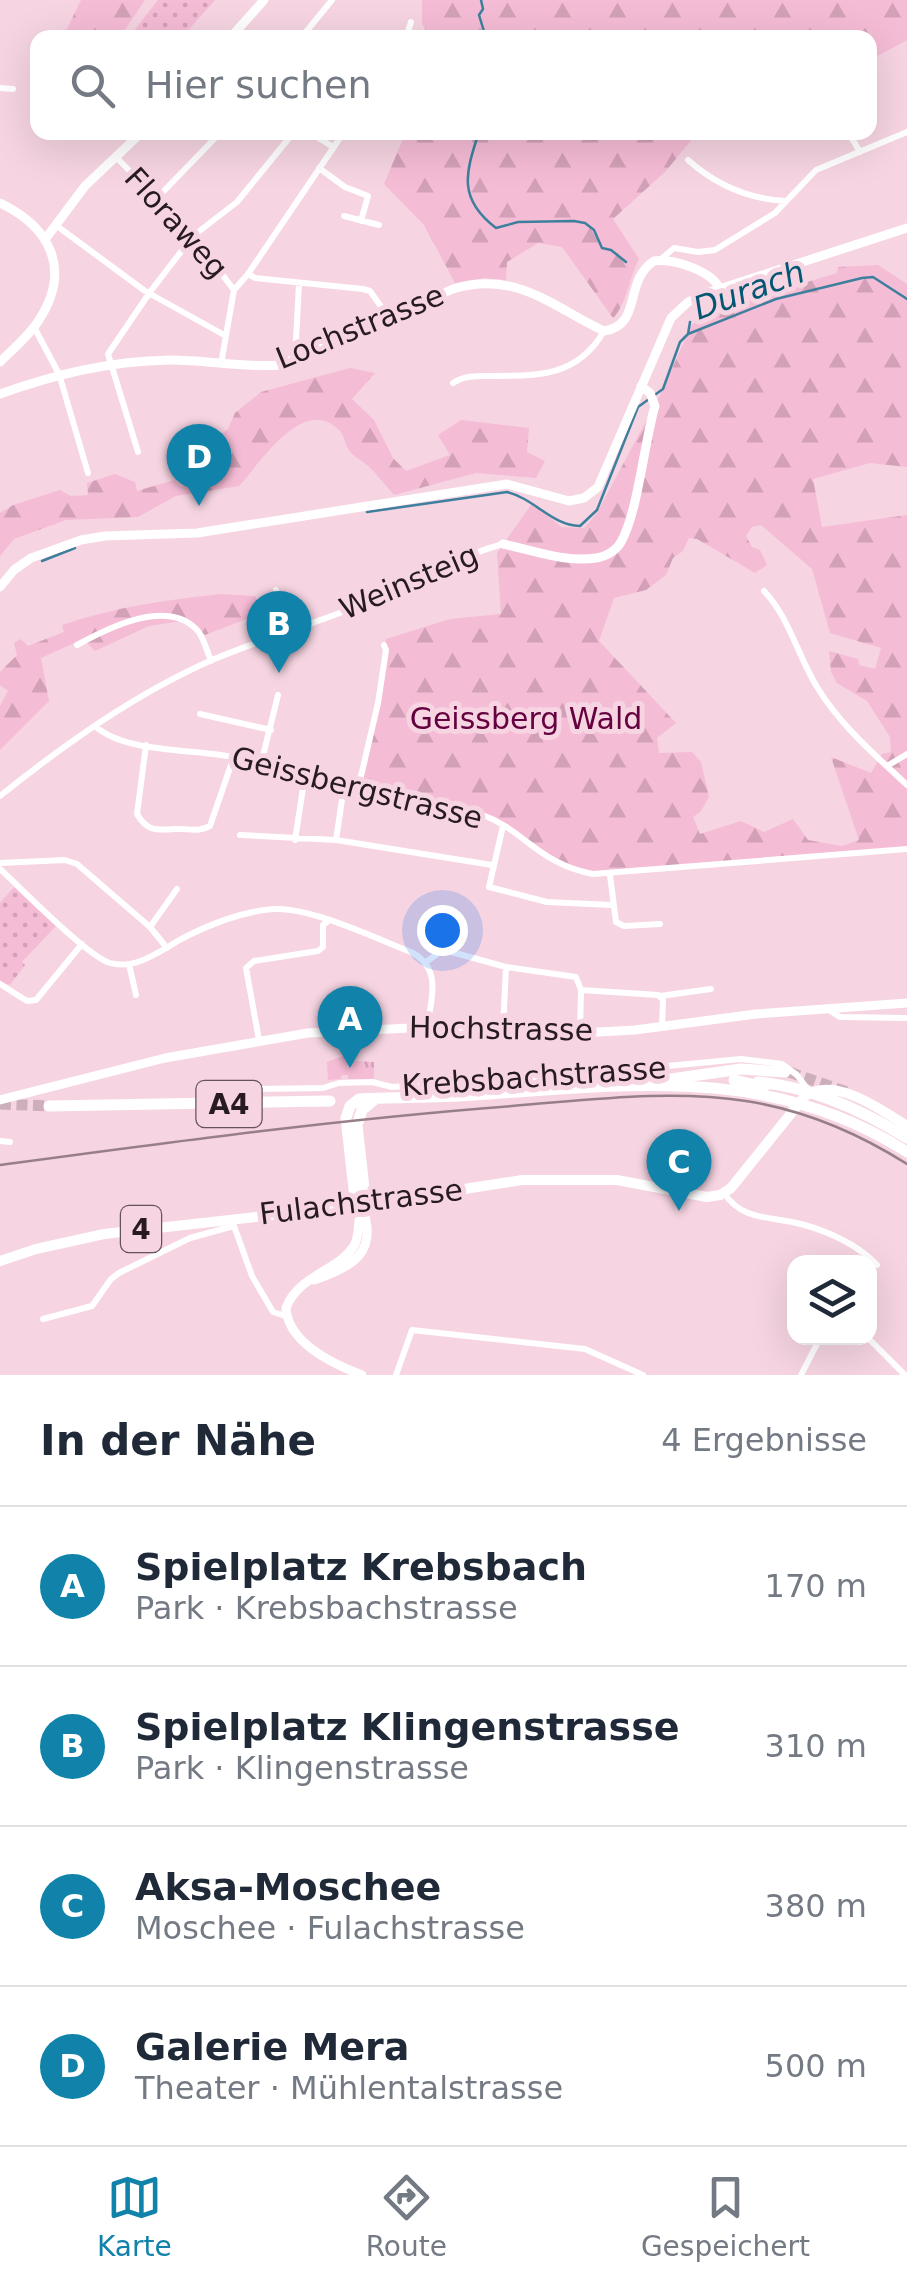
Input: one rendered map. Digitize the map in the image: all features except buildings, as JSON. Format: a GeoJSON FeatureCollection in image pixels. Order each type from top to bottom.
{"type":"FeatureCollection","features":[{"type":"Feature","properties":{"kind":"highway"},"geometry":{"type":"LineString","coordinates":[[648,1084],[724,1070],[785,1072]]}},
{"type":"Feature","properties":{"kind":"highway"},"geometry":{"type":"LineString","coordinates":[[906,1132],[814,1094],[774,1083],[734,1080],[820,1102],[867,1122],[907,1149]]}},
{"type":"Feature","properties":{"kind":"highway"},"geometry":{"type":"LineString","coordinates":[[361,1200],[350,1119],[359,1099],[648,1084],[726,1087],[771,1095],[843,1118],[907,1149]]}},
{"type":"Feature","properties":{"kind":"highway"},"geometry":{"type":"LineString","coordinates":[[129,1106],[193,1097],[306,1095],[329,1099],[350,1119]]}},
{"type":"Feature","properties":{"kind":"highway"},"geometry":{"type":"LineString","coordinates":[[350,1119],[374,1100]]}},
{"type":"Feature","properties":{"kind":"highway","name":"A4"},"geometry":{"type":"LineString","coordinates":[[48,1106],[330,1102]]}},
{"type":"Feature","properties":{"kind":"highway"},"geometry":{"type":"LineString","coordinates":[[129,1106],[201,1111],[327,1109],[350,1119]]}},
{"type":"Feature","properties":{"kind":"main road"},"geometry":{"type":"LineString","coordinates":[[724,1193],[810,1092],[821,1088],[839,1091],[906,1132]]}},
{"type":"Feature","properties":{"kind":"main road","name":"Fulachstrasse"},"geometry":{"type":"LineString","coordinates":[[0,1262],[82,1238],[233,1222],[361,1200],[522,1180],[622,1181],[707,1197],[724,1193]]}},
{"type":"Feature","properties":{"kind":"street"},"geometry":{"type":"LineString","coordinates":[[237,30],[264,0]]}},
{"type":"Feature","properties":{"kind":"street"},"geometry":{"type":"LineString","coordinates":[[308,30],[332,0]]}},
{"type":"Feature","properties":{"kind":"street"},"geometry":{"type":"LineString","coordinates":[[408,30],[411,22]]}},
{"type":"Feature","properties":{"kind":"street"},"geometry":{"type":"LineString","coordinates":[[0,88],[13,89]]}},
{"type":"Feature","properties":{"kind":"street"},"geometry":{"type":"LineString","coordinates":[[453,384],[460,378],[554,372],[588,354],[604,330],[620,326],[627,318],[638,276],[648,264],[674,248],[715,250],[775,213],[816,170],[907,132]]}},
{"type":"Feature","properties":{"kind":"street"},"geometry":{"type":"LineString","coordinates":[[46,238],[85,186],[134,140]]}},
{"type":"Feature","properties":{"kind":"street"},"geometry":{"type":"LineString","coordinates":[[157,198],[213,140]]}},
{"type":"Feature","properties":{"kind":"street"},"geometry":{"type":"LineString","coordinates":[[138,452],[108,354],[193,236],[237,202],[287,140]]}},
{"type":"Feature","properties":{"kind":"street"},"geometry":{"type":"LineString","coordinates":[[322,140],[334,147]]}},
{"type":"Feature","properties":{"kind":"street"},"geometry":{"type":"LineString","coordinates":[[248,274],[339,140]]}},
{"type":"Feature","properties":{"kind":"street"},"geometry":{"type":"LineString","coordinates":[[853,140],[860,152]]}},
{"type":"Feature","properties":{"kind":"street","name":"Floraweg"},"geometry":{"type":"LineString","coordinates":[[117,158],[193,236],[234,290],[248,274],[370,291],[390,320]]}},
{"type":"Feature","properties":{"kind":"street"},"geometry":{"type":"LineString","coordinates":[[688,160],[708,178],[729,189],[787,201]]}},
{"type":"Feature","properties":{"kind":"street"},"geometry":{"type":"LineString","coordinates":[[319,168],[368,196],[362,220]]}},
{"type":"Feature","properties":{"kind":"street"},"geometry":{"type":"LineString","coordinates":[[0,203],[24,216],[46,238],[54,261],[49,299],[34,327],[0,362]]}},
{"type":"Feature","properties":{"kind":"street"},"geometry":{"type":"LineString","coordinates":[[344,216],[379,225]]}},
{"type":"Feature","properties":{"kind":"street"},"geometry":{"type":"LineString","coordinates":[[57,226],[150,292],[226,336]]}},
{"type":"Feature","properties":{"kind":"street"},"geometry":{"type":"LineString","coordinates":[[0,586],[14,570],[43,552],[105,536],[197,533],[507,484],[568,501],[584,498],[598,487],[675,313],[696,297],[907,228]]}},
{"type":"Feature","properties":{"kind":"street"},"geometry":{"type":"LineString","coordinates":[[660,260],[708,275],[720,290]]}},
{"type":"Feature","properties":{"kind":"street"},"geometry":{"type":"LineString","coordinates":[[294,360],[299,283]]}},
{"type":"Feature","properties":{"kind":"street","name":"Lochstrasse"},"geometry":{"type":"LineString","coordinates":[[0,394],[60,374],[109,364],[172,360],[254,367],[294,360],[453,289],[492,284],[535,294],[604,330]]}},
{"type":"Feature","properties":{"kind":"street"},"geometry":{"type":"LineString","coordinates":[[221,364],[234,290]]}},
{"type":"Feature","properties":{"kind":"street"},"geometry":{"type":"LineString","coordinates":[[34,327],[60,374],[88,474]]}},
{"type":"Feature","properties":{"kind":"street","name":"Weinsteig"},"geometry":{"type":"LineString","coordinates":[[0,796],[95,726],[211,661],[368,602],[472,552],[503,544],[581,559],[598,558],[614,551],[622,541],[628,520],[652,396],[640,386]]}},
{"type":"Feature","properties":{"kind":"street"},"geometry":{"type":"LineString","coordinates":[[276,590],[291,628]]}},
{"type":"Feature","properties":{"kind":"street"},"geometry":{"type":"LineString","coordinates":[[764,591],[784,620],[818,689],[848,728],[907,786]]}},
{"type":"Feature","properties":{"kind":"street"},"geometry":{"type":"LineString","coordinates":[[77,645],[119,625],[150,616],[168,617],[189,623],[201,634],[211,661]]}},
{"type":"Feature","properties":{"kind":"street"},"geometry":{"type":"LineString","coordinates":[[358,789],[378,703],[384,645]]}},
{"type":"Feature","properties":{"kind":"street"},"geometry":{"type":"LineString","coordinates":[[261,764],[278,695]]}},
{"type":"Feature","properties":{"kind":"street"},"geometry":{"type":"LineString","coordinates":[[200,714],[271,730]]}},
{"type":"Feature","properties":{"kind":"street","name":"Geissbergstrasse"},"geometry":{"type":"LineString","coordinates":[[95,726],[110,736],[146,745],[234,756],[358,789],[473,812],[503,826],[546,859],[568,869],[610,874],[907,848]]}},
{"type":"Feature","properties":{"kind":"street"},"geometry":{"type":"LineString","coordinates":[[146,745],[138,814],[144,824],[160,832],[198,832],[210,826],[234,756]]}},
{"type":"Feature","properties":{"kind":"street"},"geometry":{"type":"LineString","coordinates":[[887,766],[907,754]]}},
{"type":"Feature","properties":{"kind":"street"},"geometry":{"type":"LineString","coordinates":[[295,840],[305,775]]}},
{"type":"Feature","properties":{"kind":"street"},"geometry":{"type":"LineString","coordinates":[[336,840],[344,785]]}},
{"type":"Feature","properties":{"kind":"street"},"geometry":{"type":"LineString","coordinates":[[503,826],[488,887],[547,902],[612,906]]}},
{"type":"Feature","properties":{"kind":"street"},"geometry":{"type":"LineString","coordinates":[[240,835],[336,840],[492,864]]}},
{"type":"Feature","properties":{"kind":"street"},"geometry":{"type":"LineString","coordinates":[[0,866],[65,860],[77,864],[150,927],[167,948]]}},
{"type":"Feature","properties":{"kind":"street"},"geometry":{"type":"LineString","coordinates":[[0,866],[82,944],[109,963],[129,964],[212,925],[272,910],[296,910],[412,952],[426,962],[433,981],[427,1026]]}},
{"type":"Feature","properties":{"kind":"street"},"geometry":{"type":"LineString","coordinates":[[610,874],[616,922],[624,926],[660,924]]}},
{"type":"Feature","properties":{"kind":"street"},"geometry":{"type":"LineString","coordinates":[[150,927],[177,889]]}},
{"type":"Feature","properties":{"kind":"street"},"geometry":{"type":"LineString","coordinates":[[259,1040],[246,968],[254,960],[318,951],[323,947],[324,925],[328,921]]}},
{"type":"Feature","properties":{"kind":"street"},"geometry":{"type":"LineString","coordinates":[[0,984],[27,1001],[36,1000],[82,944]]}},
{"type":"Feature","properties":{"kind":"street"},"geometry":{"type":"LineString","coordinates":[[426,962],[440,952],[448,952],[506,967],[576,977],[581,990],[580,1033]]}},
{"type":"Feature","properties":{"kind":"street"},"geometry":{"type":"LineString","coordinates":[[129,964],[136,995]]}},
{"type":"Feature","properties":{"kind":"street"},"geometry":{"type":"LineString","coordinates":[[503,1029],[506,967]]}},
{"type":"Feature","properties":{"kind":"street"},"geometry":{"type":"LineString","coordinates":[[581,990],[660,996],[711,989]]}},
{"type":"Feature","properties":{"kind":"street"},"geometry":{"type":"LineString","coordinates":[[660,996],[662,1026]]}},
{"type":"Feature","properties":{"kind":"street","name":"Hochstrasse"},"geometry":{"type":"LineString","coordinates":[[0,1100],[165,1058],[259,1040],[353,1029],[427,1026],[580,1033],[907,1003]]}},
{"type":"Feature","properties":{"kind":"street","name":"Hochstrasse"},"geometry":{"type":"LineString","coordinates":[[828,1009],[840,1017],[907,1018]]}},
{"type":"Feature","properties":{"kind":"street","name":"Krebsbachstrasse"},"geometry":{"type":"LineString","coordinates":[[246,1086],[323,1088],[339,1083],[372,1082],[392,1087],[756,1060],[785,1066],[810,1092]]}},
{"type":"Feature","properties":{"kind":"street"},"geometry":{"type":"LineString","coordinates":[[0,1142],[10,1142]]}},
{"type":"Feature","properties":{"kind":"street"},"geometry":{"type":"LineString","coordinates":[[724,1193],[742,1212],[831,1234],[852,1244],[878,1265]]}},
{"type":"Feature","properties":{"kind":"street"},"geometry":{"type":"LineString","coordinates":[[361,1200],[369,1230],[362,1254],[311,1280],[289,1299],[286,1316],[294,1332],[316,1350],[362,1375]]}},
{"type":"Feature","properties":{"kind":"street"},"geometry":{"type":"LineString","coordinates":[[44,1319],[92,1306],[120,1273],[190,1238],[233,1222],[252,1276],[273,1312],[286,1316]]}},
{"type":"Feature","properties":{"kind":"street"},"geometry":{"type":"LineString","coordinates":[[396,1375],[412,1330],[585,1349],[643,1375]]}},
{"type":"Feature","properties":{"kind":"street"},"geometry":{"type":"LineString","coordinates":[[802,1375],[817,1345]]}},
{"type":"Feature","properties":{"kind":"street"},"geometry":{"type":"LineString","coordinates":[[875,1345],[905,1375]]}},
{"type":"Feature","properties":{"kind":"green space"},"geometry":{"type":"Polygon","coordinates":[[[81,0],[145,0],[125,30],[66,30],[81,0]]]}},
{"type":"Feature","properties":{"kind":"green space"},"geometry":{"type":"Polygon","coordinates":[[[158,0],[215,0],[188,30],[134,30],[158,0]]]}},
{"type":"Feature","properties":{"kind":"green space"},"geometry":{"type":"Polygon","coordinates":[[[422,0],[907,0],[907,40],[877,56],[877,30],[426,30],[422,0]]]}},
{"type":"Feature","properties":{"kind":"green space"},"geometry":{"type":"Polygon","coordinates":[[[403,140],[691,140],[666,171],[613,219],[639,259],[613,318],[562,247],[538,243],[507,262],[506,280],[483,278],[455,283],[424,225],[384,184],[403,140]]]}},
{"type":"Feature","properties":{"kind":"green space","name":"Geissberg Wald"},"geometry":{"type":"Polygon","coordinates":[[[878,265],[907,284],[907,467],[870,463],[813,479],[822,527],[907,515],[907,849],[610,874],[568,869],[490,818],[358,789],[378,703],[386,639],[450,619],[501,614],[497,553],[533,502],[561,527],[584,528],[597,513],[661,393],[692,324],[741,302],[837,273],[838,267],[878,265]],[[761,525],[752,527],[746,536],[752,547],[760,550],[767,565],[755,573],[689,538],[683,551],[673,558],[666,575],[646,590],[614,598],[599,641],[676,723],[657,738],[659,753],[692,752],[701,762],[709,797],[693,817],[700,834],[741,821],[764,832],[793,819],[808,840],[842,846],[859,840],[831,757],[871,773],[882,754],[891,752],[890,737],[867,701],[837,683],[831,672],[829,651],[858,659],[859,665],[875,669],[881,648],[830,633],[812,569],[761,525]]]}},
{"type":"Feature","properties":{"kind":"green space"},"geometry":{"type":"Polygon","coordinates":[[[350,368],[375,373],[352,399],[374,420],[393,458],[406,471],[450,455],[438,435],[461,420],[529,428],[527,452],[545,461],[536,478],[476,473],[394,495],[351,452],[338,429],[324,421],[310,421],[282,437],[239,486],[176,496],[138,517],[66,520],[14,539],[0,556],[0,513],[13,505],[60,490],[71,496],[88,495],[87,483],[115,474],[135,482],[137,491],[174,480],[182,487],[197,473],[194,454],[228,429],[235,413],[261,392],[350,368]]]}},
{"type":"Feature","properties":{"kind":"green space"},"geometry":{"type":"Polygon","coordinates":[[[221,594],[255,596],[262,613],[205,635],[188,620],[149,626],[95,651],[83,639],[41,658],[49,701],[0,750],[0,706],[8,691],[0,685],[0,672],[17,655],[14,643],[21,639],[28,646],[64,632],[62,625],[101,613],[221,594]]]}},
{"type":"Feature","properties":{"kind":"green space"},"geometry":{"type":"Polygon","coordinates":[[[14,887],[56,926],[22,962],[25,965],[10,985],[0,981],[0,903],[14,887]]]}},
{"type":"Feature","properties":{"kind":"green space"},"geometry":{"type":"Polygon","coordinates":[[[343,1056],[352,1061],[374,1062],[374,1079],[348,1079],[348,1075],[342,1075],[341,1079],[328,1080],[327,1062],[343,1056]]]}},
{"type":"Feature","properties":{"kind":"waterway"},"geometry":{"type":"LineString","coordinates":[[481,0],[483,9],[479,15],[484,30]]}},
{"type":"Feature","properties":{"kind":"waterway"},"geometry":{"type":"LineString","coordinates":[[477,140],[468,173],[470,196],[475,207],[496,228],[518,222],[585,223],[594,230],[602,248],[626,262]]}},
{"type":"Feature","properties":{"kind":"waterway","name":"Durach"},"geometry":{"type":"LineString","coordinates":[[367,512],[507,492],[560,521],[580,526],[597,510],[638,407],[663,389],[680,342],[688,334],[776,299],[862,278],[873,277],[907,299]]}},
{"type":"Feature","properties":{"kind":"waterway"},"geometry":{"type":"LineString","coordinates":[[688,334],[690,322]]}},
{"type":"Feature","properties":{"kind":"waterway","name":"Durach"},"geometry":{"type":"LineString","coordinates":[[42,561],[75,548]]}},
{"type":"Feature","properties":{"kind":"tunnel"},"geometry":{"type":"LineString","coordinates":[[789,1072],[847,1092]]}},
{"type":"Feature","properties":{"kind":"tunnel"},"geometry":{"type":"LineString","coordinates":[[0,1104],[49,1106]]}},
{"type":"Feature","properties":{"kind":"railway"},"geometry":{"type":"LineString","coordinates":[[0,1165],[383,1117],[658,1096],[746,1101],[789,1110],[850,1133],[907,1164]]}},
{"type":"Feature","properties":{"kind":"place","name":"Galerie Mera"},"geometry":{"type":"Point","coordinates":[199,506]}},
{"type":"Feature","properties":{"kind":"place","name":"Spielplatz Klingenstrasse"},"geometry":{"type":"Point","coordinates":[279,673]}},
{"type":"Feature","properties":{"kind":"place","name":"Spielplatz Krebsbach"},"geometry":{"type":"Point","coordinates":[350,1068]}},
{"type":"Feature","properties":{"kind":"place","name":"Aksa-Moschee"},"geometry":{"type":"Point","coordinates":[679,1211]}}]}
